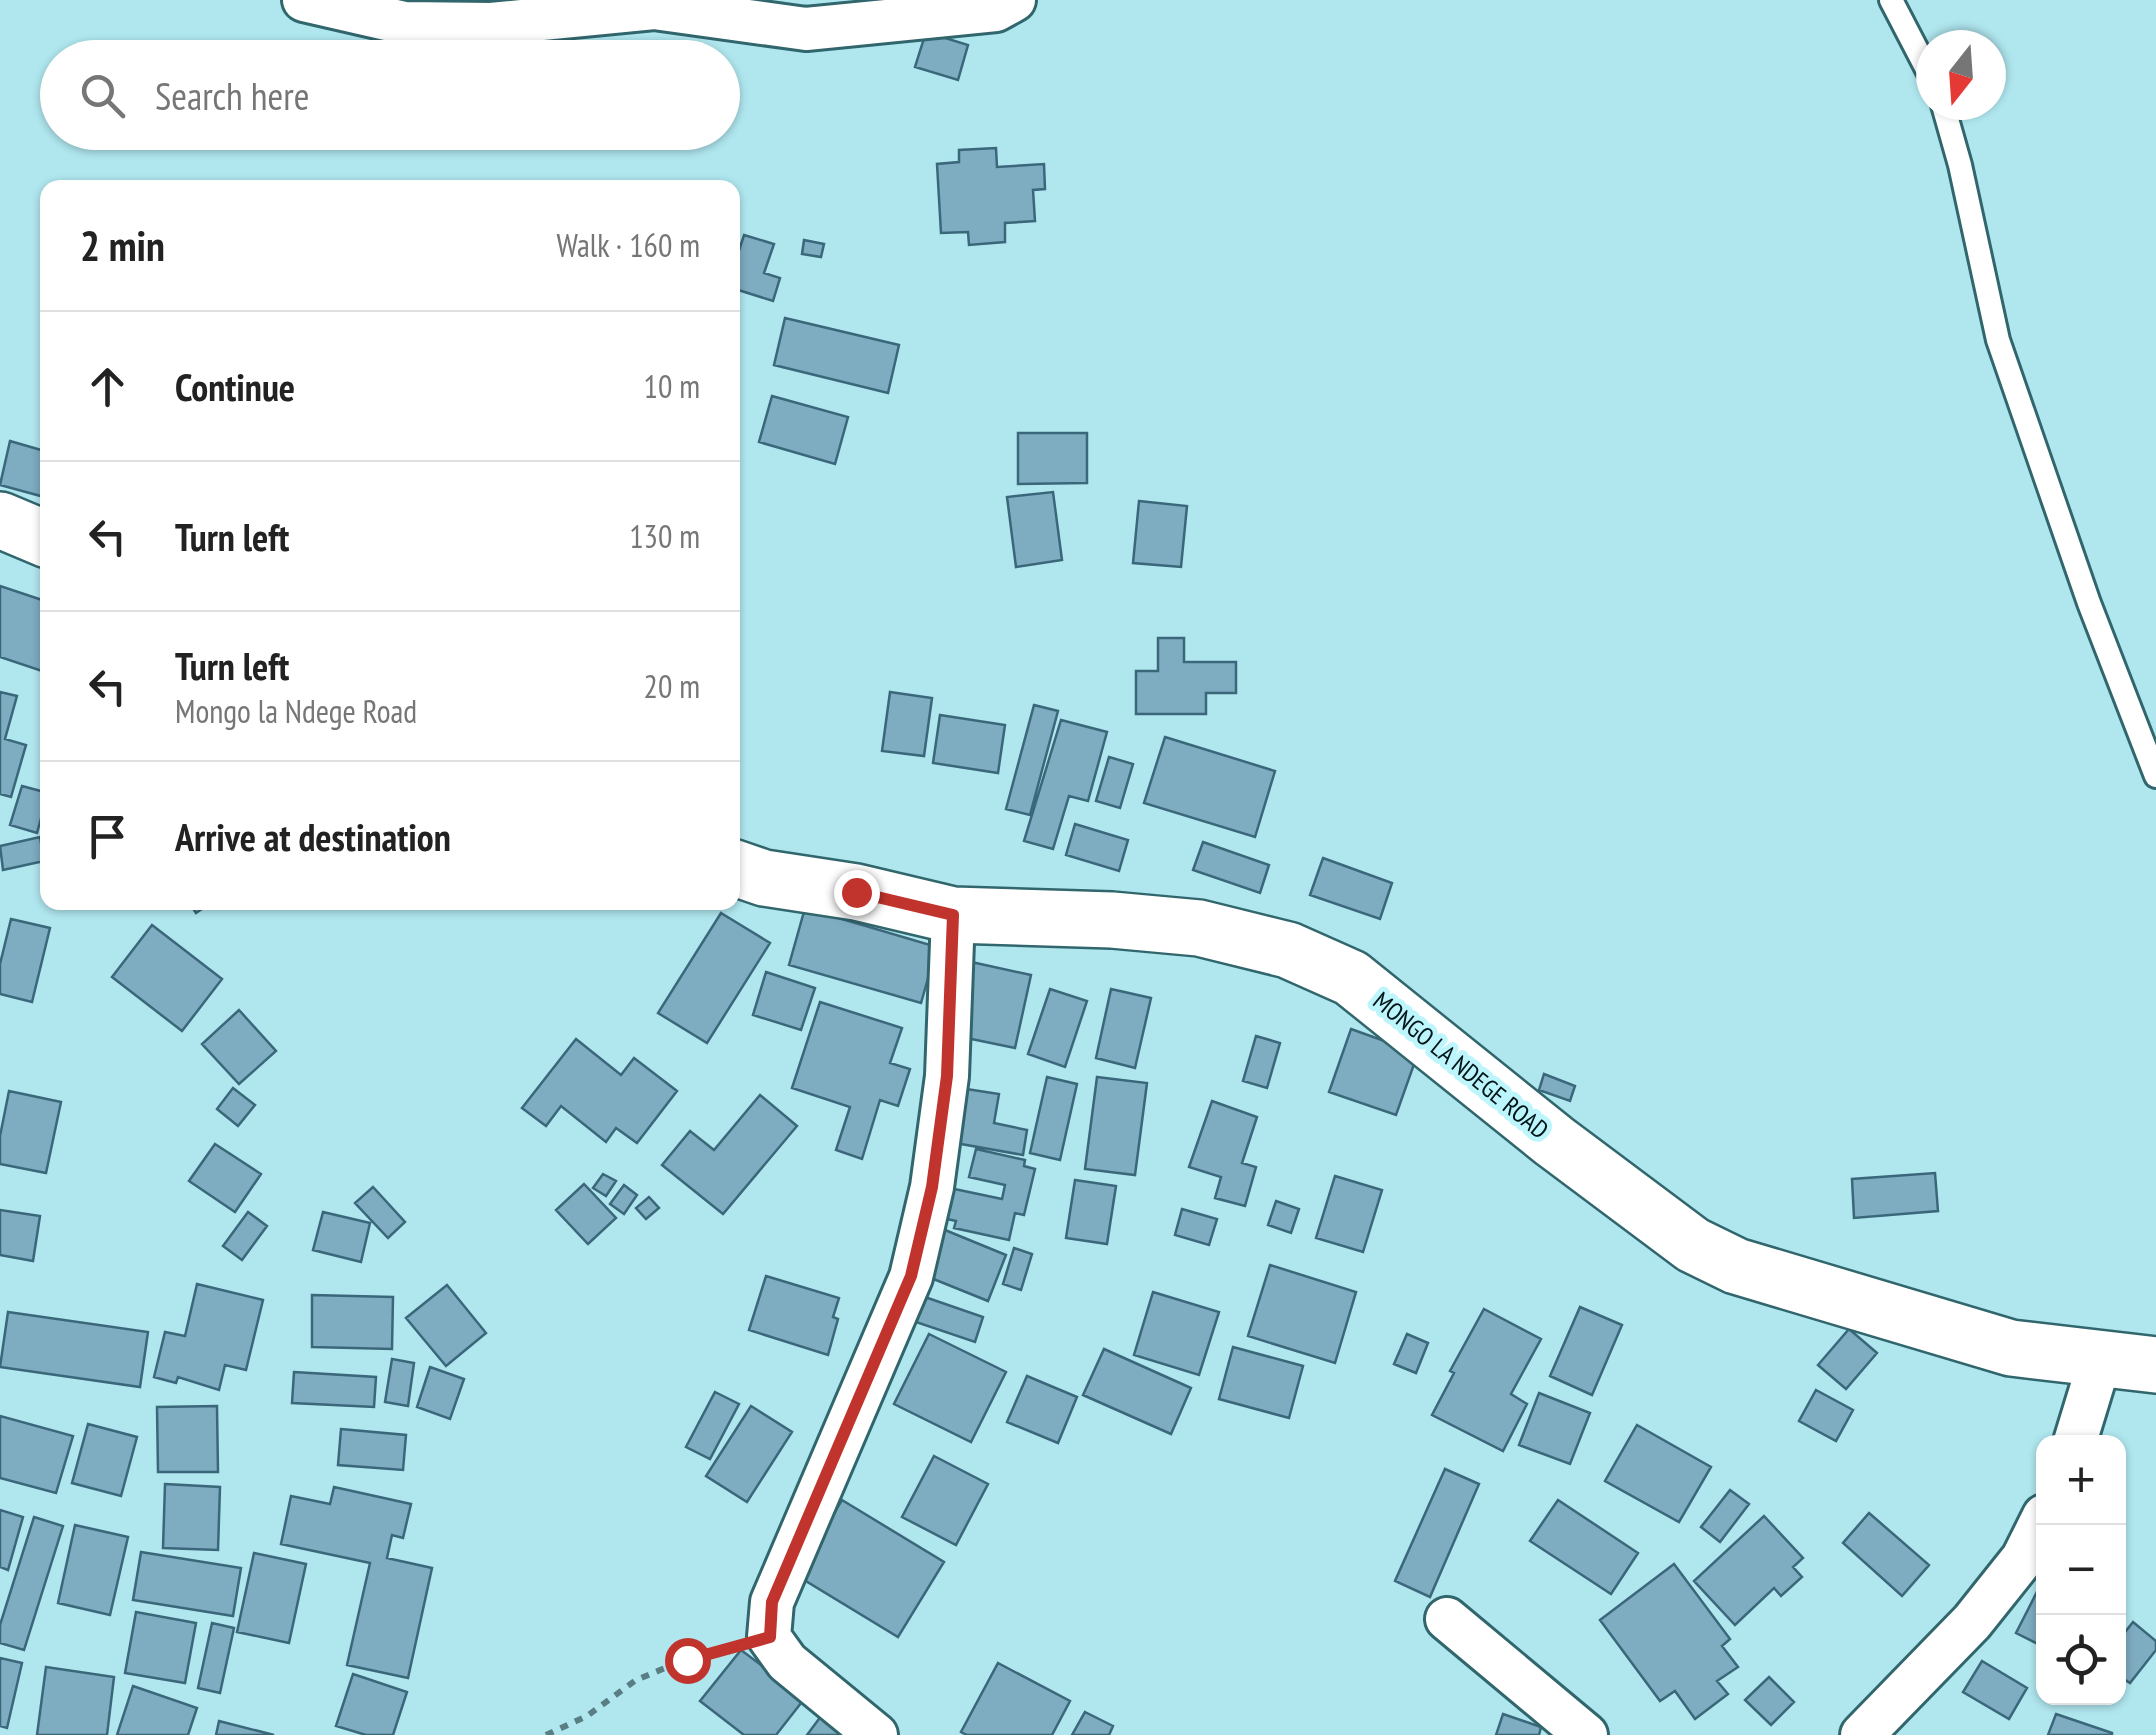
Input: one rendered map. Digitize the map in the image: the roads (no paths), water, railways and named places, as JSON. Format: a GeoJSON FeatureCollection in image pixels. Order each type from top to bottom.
{"type":"FeatureCollection","features":[{"type":"Feature","properties":{"kind":"street"},"geometry":{"type":"LineString","coordinates":[[304,0],[404,23],[490,24],[654,8],[806,29],[996,10],[1014,0]]}},
{"type":"Feature","properties":{"kind":"street"},"geometry":{"type":"LineString","coordinates":[[0,520],[40,537]]}},
{"type":"Feature","properties":{"kind":"street","name":"MONGO LA NDEGE ROAD"},"geometry":{"type":"LineString","coordinates":[[740,870],[764,878],[856,892],[953,915],[1112,920],[1199,928],[1288,950],[1352,978],[1554,1141],[1693,1245],[1736,1266],[2011,1348],[2156,1365]]}},
{"type":"Feature","properties":{"kind":"street"},"geometry":{"type":"LineString","coordinates":[[876,1735],[786,1662],[770,1637],[772,1602],[911,1276],[932,1187],[947,1076],[953,915]]}},
{"type":"Feature","properties":{"kind":"street"},"geometry":{"type":"LineString","coordinates":[[2078,1435],[2102,1357]]}},
{"type":"Feature","properties":{"kind":"street"},"geometry":{"type":"LineString","coordinates":[[1862,1735],[1972,1622],[2023,1558],[2040,1525]]}},
{"type":"Feature","properties":{"kind":"street"},"geometry":{"type":"LineString","coordinates":[[1447,1619],[1586,1735]]}},
{"type":"Feature","properties":{"kind":"lane"},"geometry":{"type":"LineString","coordinates":[[1891,0],[1916,48]]}},
{"type":"Feature","properties":{"kind":"lane"},"geometry":{"type":"LineString","coordinates":[[1946,120],[1998,340],[2089,603],[2156,776]]}}]}
